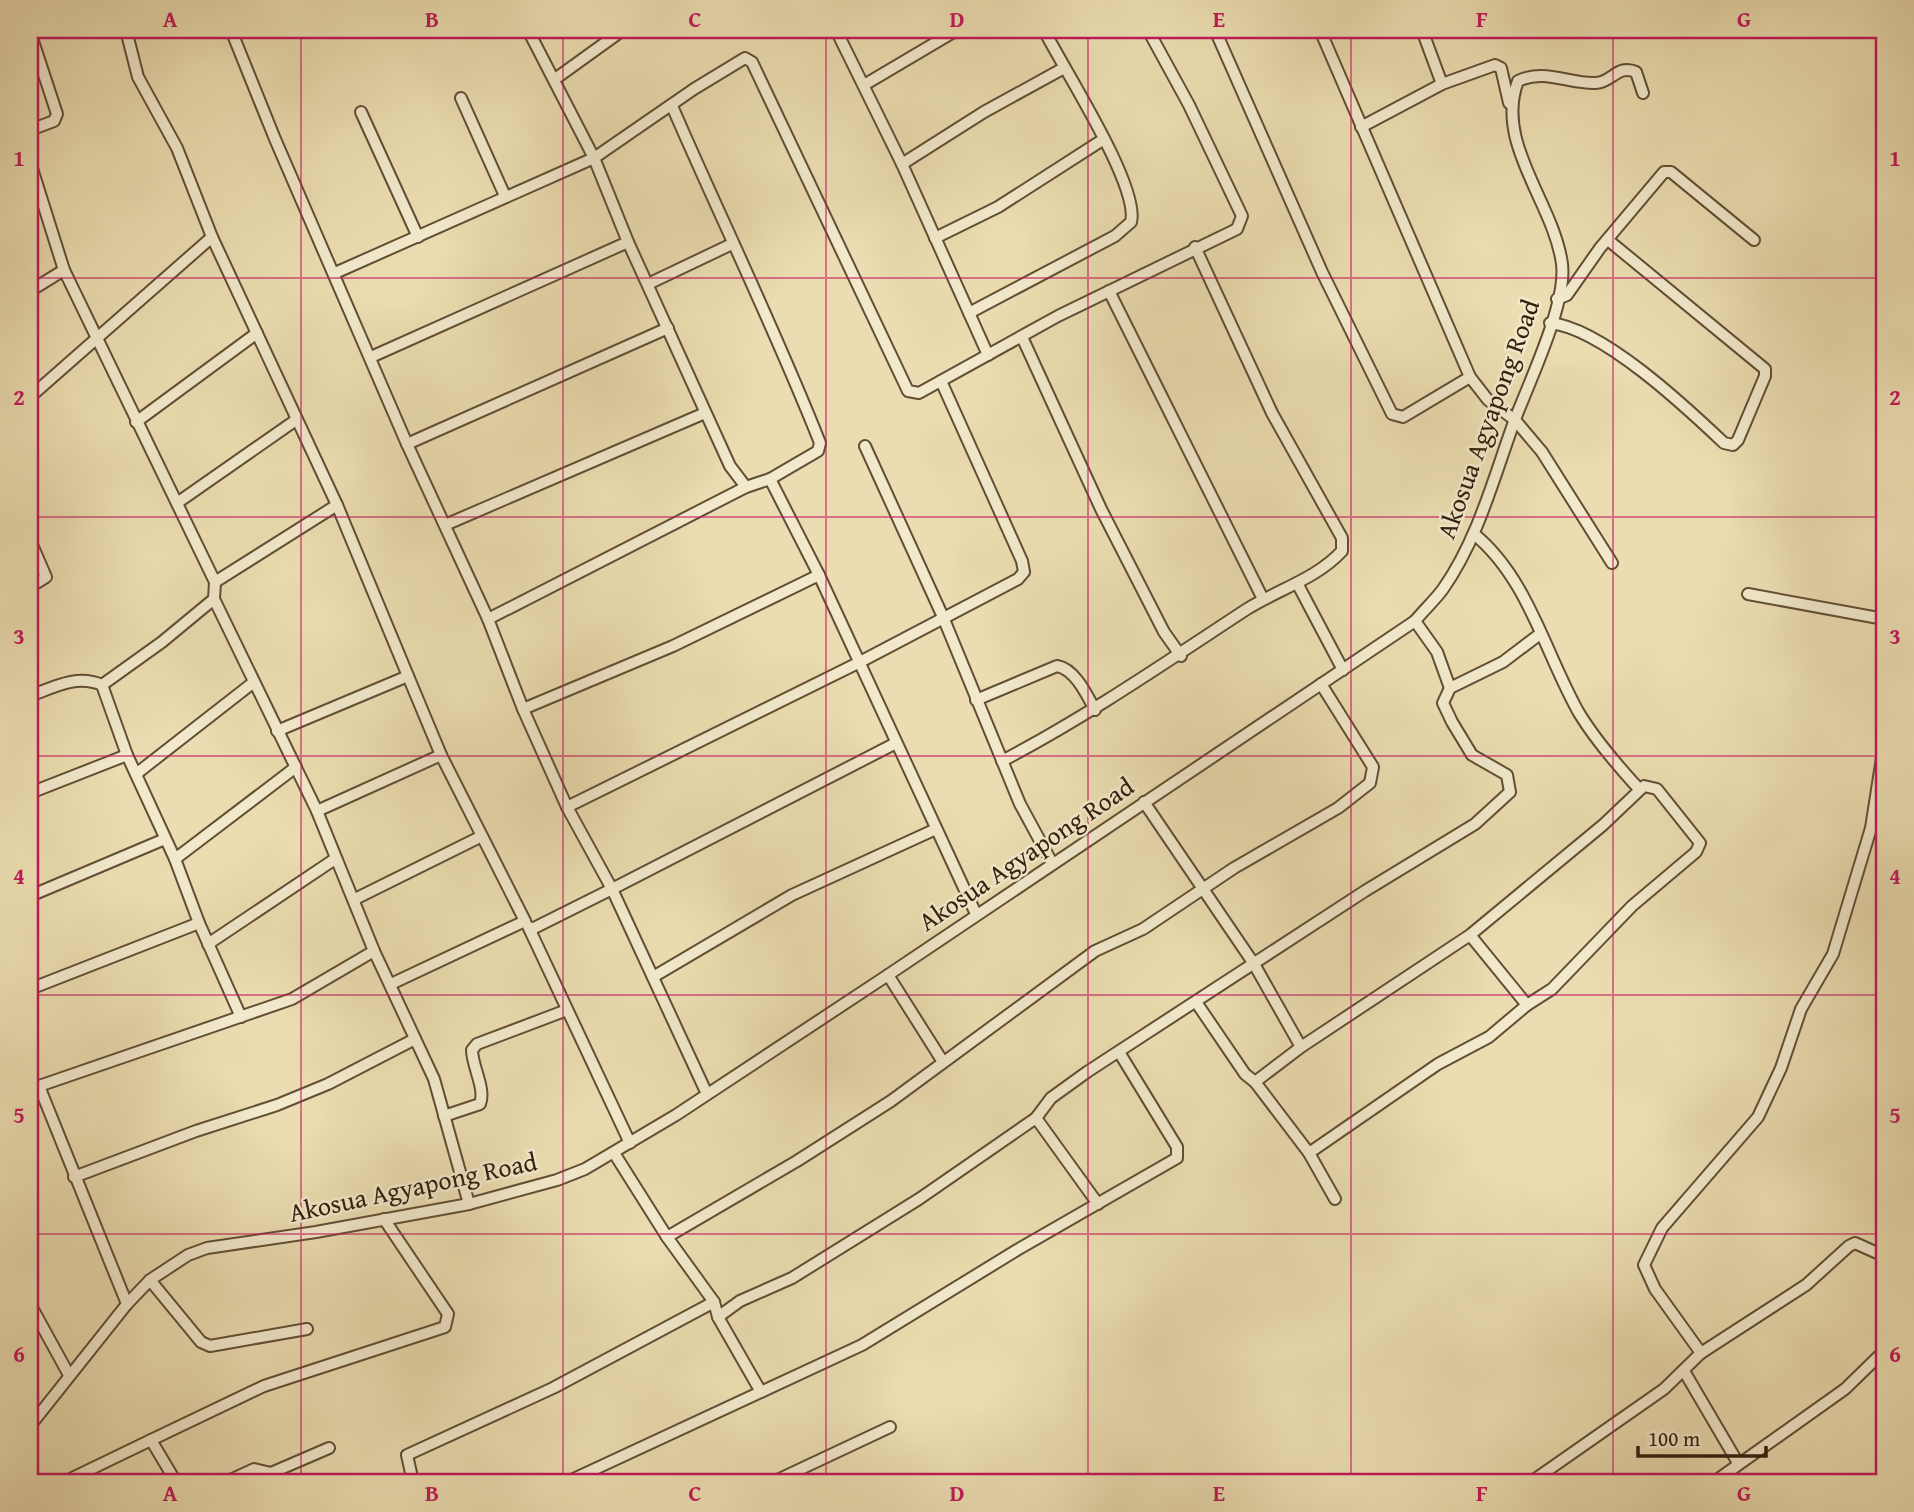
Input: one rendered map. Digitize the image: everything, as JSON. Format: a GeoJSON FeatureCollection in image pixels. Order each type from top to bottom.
{"type":"FeatureCollection","features":[{"type":"Feature","properties":{"kind":"street"},"geometry":{"type":"LineString","coordinates":[[126,30],[138,77],[177,148],[212,237],[337,505],[440,755],[480,837],[528,925],[630,1143]]}},
{"type":"Feature","properties":{"kind":"street"},"geometry":{"type":"LineString","coordinates":[[232,30],[275,139],[407,444],[488,618],[523,709],[567,807],[612,889],[707,1094]]}},
{"type":"Feature","properties":{"kind":"street"},"geometry":{"type":"LineString","coordinates":[[528,30],[594,158],[628,242],[730,466],[746,487]]}},
{"type":"Feature","properties":{"kind":"street"},"geometry":{"type":"LineString","coordinates":[[555,79],[623,30]]}},
{"type":"Feature","properties":{"kind":"street"},"geometry":{"type":"LineString","coordinates":[[836,30],[902,164],[988,355]]}},
{"type":"Feature","properties":{"kind":"street"},"geometry":{"type":"LineString","coordinates":[[864,85],[957,30]]}},
{"type":"Feature","properties":{"kind":"street"},"geometry":{"type":"LineString","coordinates":[[969,313],[1115,236],[1131,222],[1132,204],[1104,139],[1044,30]]}},
{"type":"Feature","properties":{"kind":"street"},"geometry":{"type":"LineString","coordinates":[[335,273],[594,158],[746,58],[752,62],[908,391],[919,393],[1109,291],[1195,247],[1237,229],[1242,216],[1189,105],[1148,30]]}},
{"type":"Feature","properties":{"kind":"street"},"geometry":{"type":"LineString","coordinates":[[1215,30],[1322,272],[1392,414],[1403,417],[1470,377]]}},
{"type":"Feature","properties":{"kind":"street"},"geometry":{"type":"LineString","coordinates":[[1320,30],[1470,377],[1488,400],[1515,420],[1542,452],[1612,563]]}},
{"type":"Feature","properties":{"kind":"street"},"geometry":{"type":"LineString","coordinates":[[1362,127],[1442,85],[1422,30]]}},
{"type":"Feature","properties":{"kind":"street"},"geometry":{"type":"LineString","coordinates":[[30,32],[57,114],[54,121],[30,130]]}},
{"type":"Feature","properties":{"kind":"street","name":"Akosua Agyapong Road"},"geometry":{"type":"LineString","coordinates":[[30,1426],[127,1304],[150,1280],[188,1255],[207,1248],[469,1204],[557,1180],[614,1153],[888,975],[1415,621],[1444,588],[1474,534],[1550,323],[1562,265],[1520,147],[1501,68],[1495,65],[1442,85]]}},
{"type":"Feature","properties":{"kind":"street"},"geometry":{"type":"LineString","coordinates":[[902,164],[984,112],[1063,68]]}},
{"type":"Feature","properties":{"kind":"street"},"geometry":{"type":"LineString","coordinates":[[1510,109],[1518,81],[1530,76],[1545,75],[1597,83],[1620,70],[1628,69],[1636,72],[1643,93]]}},
{"type":"Feature","properties":{"kind":"street"},"geometry":{"type":"LineString","coordinates":[[461,98],[505,196]]}},
{"type":"Feature","properties":{"kind":"street"},"geometry":{"type":"LineString","coordinates":[[488,618],[746,487],[770,479],[818,451],[820,443],[785,353],[732,244],[672,106]]}},
{"type":"Feature","properties":{"kind":"street"},"geometry":{"type":"LineString","coordinates":[[361,112],[418,237]]}},
{"type":"Feature","properties":{"kind":"street"},"geometry":{"type":"LineString","coordinates":[[935,238],[998,207],[1104,139]]}},
{"type":"Feature","properties":{"kind":"street"},"geometry":{"type":"LineString","coordinates":[[30,162],[34,196],[64,270],[215,582],[214,599],[317,811],[374,951],[434,1079],[469,1204]]}},
{"type":"Feature","properties":{"kind":"street"},"geometry":{"type":"LineString","coordinates":[[1557,299],[1567,295],[1656,179],[1671,172],[1754,240]]}},
{"type":"Feature","properties":{"kind":"street"},"geometry":{"type":"LineString","coordinates":[[30,397],[212,237]]}},
{"type":"Feature","properties":{"kind":"street"},"geometry":{"type":"LineString","coordinates":[[1550,323],[1563,324],[1606,348],[1665,388],[1724,443],[1733,445],[1738,440],[1765,376],[1765,369],[1608,240]]}},
{"type":"Feature","properties":{"kind":"street"},"geometry":{"type":"LineString","coordinates":[[371,357],[628,242]]}},
{"type":"Feature","properties":{"kind":"street"},"geometry":{"type":"LineString","coordinates":[[648,284],[732,244]]}},
{"type":"Feature","properties":{"kind":"street"},"geometry":{"type":"LineString","coordinates":[[1002,761],[1095,710],[1264,599],[1333,561],[1342,551],[1342,538],[1272,413],[1195,247]]}},
{"type":"Feature","properties":{"kind":"street"},"geometry":{"type":"LineString","coordinates":[[30,290],[64,270]]}},
{"type":"Feature","properties":{"kind":"street"},"geometry":{"type":"LineString","coordinates":[[1109,291],[1264,599]]}},
{"type":"Feature","properties":{"kind":"street"},"geometry":{"type":"LineString","coordinates":[[407,444],[668,328]]}},
{"type":"Feature","properties":{"kind":"street"},"geometry":{"type":"LineString","coordinates":[[136,422],[257,333]]}},
{"type":"Feature","properties":{"kind":"street"},"geometry":{"type":"LineString","coordinates":[[1022,337],[1101,509],[1164,632],[1181,656]]}},
{"type":"Feature","properties":{"kind":"street"},"geometry":{"type":"LineString","coordinates":[[567,807],[858,663],[1018,579],[1024,572],[1022,561],[940,381]]}},
{"type":"Feature","properties":{"kind":"street"},"geometry":{"type":"LineString","coordinates":[[445,524],[705,413]]}},
{"type":"Feature","properties":{"kind":"street"},"geometry":{"type":"LineString","coordinates":[[177,503],[296,420]]}},
{"type":"Feature","properties":{"kind":"street"},"geometry":{"type":"LineString","coordinates":[[864,446],[943,617],[1020,804],[1052,863]]}},
{"type":"Feature","properties":{"kind":"street"},"geometry":{"type":"LineString","coordinates":[[770,479],[820,575],[858,663],[976,914]]}},
{"type":"Feature","properties":{"kind":"street"},"geometry":{"type":"LineString","coordinates":[[215,582],[337,505]]}},
{"type":"Feature","properties":{"kind":"street"},"geometry":{"type":"LineString","coordinates":[[1474,534],[1504,563],[1579,713],[1604,750],[1639,789]]}},
{"type":"Feature","properties":{"kind":"street"},"geometry":{"type":"LineString","coordinates":[[30,540],[46,577],[30,587]]}},
{"type":"Feature","properties":{"kind":"street"},"geometry":{"type":"LineString","coordinates":[[523,709],[673,646],[820,575]]}},
{"type":"Feature","properties":{"kind":"street"},"geometry":{"type":"LineString","coordinates":[[1297,583],[1343,670]]}},
{"type":"Feature","properties":{"kind":"street"},"geometry":{"type":"LineString","coordinates":[[1748,594],[1884,619]]}},
{"type":"Feature","properties":{"kind":"street"},"geometry":{"type":"LineString","coordinates":[[102,685],[162,642],[214,599]]}},
{"type":"Feature","properties":{"kind":"street"},"geometry":{"type":"LineString","coordinates":[[1415,621],[1437,652],[1450,688]]}},
{"type":"Feature","properties":{"kind":"street"},"geometry":{"type":"LineString","coordinates":[[718,1317],[740,1301],[792,1278],[919,1199],[1036,1118],[1051,1098],[1119,1052],[1475,824],[1510,792],[1507,775],[1472,755],[1443,704],[1450,688],[1503,663],[1540,634]]}},
{"type":"Feature","properties":{"kind":"street"},"geometry":{"type":"LineString","coordinates":[[976,700],[1057,666],[1064,667],[1073,677],[1095,710]]}},
{"type":"Feature","properties":{"kind":"street"},"geometry":{"type":"LineString","coordinates":[[277,731],[408,676]]}},
{"type":"Feature","properties":{"kind":"street"},"geometry":{"type":"LineString","coordinates":[[30,696],[69,681],[89,679],[102,685],[127,755],[175,859],[199,923],[241,1017]]}},
{"type":"Feature","properties":{"kind":"street"},"geometry":{"type":"LineString","coordinates":[[136,774],[254,682]]}},
{"type":"Feature","properties":{"kind":"street"},"geometry":{"type":"LineString","coordinates":[[667,1237],[820,1146],[919,1082],[1095,951],[1143,929],[1204,888],[1338,808],[1370,783],[1373,767],[1321,684]]}},
{"type":"Feature","properties":{"kind":"street"},"geometry":{"type":"LineString","coordinates":[[391,984],[612,889],[896,743]]}},
{"type":"Feature","properties":{"kind":"street"},"geometry":{"type":"LineString","coordinates":[[1701,1353],[1655,1289],[1644,1265],[1662,1228],[1750,1127],[1770,1093],[1801,1009],[1833,954],[1871,828],[1884,745]]}},
{"type":"Feature","properties":{"kind":"street"},"geometry":{"type":"LineString","coordinates":[[30,793],[127,755]]}},
{"type":"Feature","properties":{"kind":"street"},"geometry":{"type":"LineString","coordinates":[[317,811],[440,755]]}},
{"type":"Feature","properties":{"kind":"street"},"geometry":{"type":"LineString","coordinates":[[175,859],[296,767]]}},
{"type":"Feature","properties":{"kind":"street"},"geometry":{"type":"LineString","coordinates":[[1255,1082],[1301,1047],[1469,935],[1603,825],[1639,789],[1651,785],[1657,789],[1697,837],[1700,847],[1632,906],[1552,989],[1527,1005],[1489,1037],[1438,1064],[1309,1153]]}},
{"type":"Feature","properties":{"kind":"street"},"geometry":{"type":"LineString","coordinates":[[1144,802],[1254,964],[1301,1047]]}},
{"type":"Feature","properties":{"kind":"street"},"geometry":{"type":"LineString","coordinates":[[653,977],[792,895],[936,829]]}},
{"type":"Feature","properties":{"kind":"street"},"geometry":{"type":"LineString","coordinates":[[355,899],[480,837]]}},
{"type":"Feature","properties":{"kind":"street"},"geometry":{"type":"LineString","coordinates":[[30,896],[165,839]]}},
{"type":"Feature","properties":{"kind":"street"},"geometry":{"type":"LineString","coordinates":[[208,944],[335,859]]}},
{"type":"Feature","properties":{"kind":"street"},"geometry":{"type":"LineString","coordinates":[[30,989],[199,923]]}},
{"type":"Feature","properties":{"kind":"street"},"geometry":{"type":"LineString","coordinates":[[1469,935],[1527,1005]]}},
{"type":"Feature","properties":{"kind":"street"},"geometry":{"type":"LineString","coordinates":[[127,1304],[34,1087],[292,999],[374,951]]}},
{"type":"Feature","properties":{"kind":"street"},"geometry":{"type":"LineString","coordinates":[[888,975],[943,1062]]}},
{"type":"Feature","properties":{"kind":"street"},"geometry":{"type":"LineString","coordinates":[[1196,1002],[1245,1074],[1255,1082],[1309,1153],[1335,1199]]}},
{"type":"Feature","properties":{"kind":"street"},"geometry":{"type":"LineString","coordinates":[[444,1116],[480,1104],[482,1098],[472,1062],[472,1050],[477,1044],[567,1010]]}},
{"type":"Feature","properties":{"kind":"street"},"geometry":{"type":"LineString","coordinates":[[74,1177],[197,1131],[277,1105],[328,1084],[415,1039]]}},
{"type":"Feature","properties":{"kind":"street"},"geometry":{"type":"LineString","coordinates":[[567,1482],[862,1345],[1017,1250],[1169,1164],[1179,1152],[1119,1052]]}},
{"type":"Feature","properties":{"kind":"street"},"geometry":{"type":"LineString","coordinates":[[1036,1118],[1098,1204]]}},
{"type":"Feature","properties":{"kind":"street"},"geometry":{"type":"LineString","coordinates":[[614,1153],[667,1237],[713,1302],[718,1317],[761,1392]]}},
{"type":"Feature","properties":{"kind":"street"},"geometry":{"type":"LineString","coordinates":[[64,1482],[264,1386],[445,1327],[449,1314],[384,1219]]}},
{"type":"Feature","properties":{"kind":"street"},"geometry":{"type":"LineString","coordinates":[[1531,1482],[1684,1371],[1701,1353],[1806,1285],[1849,1246],[1855,1243],[1884,1256]]}},
{"type":"Feature","properties":{"kind":"street"},"geometry":{"type":"LineString","coordinates":[[150,1280],[201,1342],[210,1346],[307,1329]]}},
{"type":"Feature","properties":{"kind":"street"},"geometry":{"type":"LineString","coordinates":[[413,1482],[407,1455],[553,1388],[713,1302]]}},
{"type":"Feature","properties":{"kind":"street"},"geometry":{"type":"LineString","coordinates":[[30,1304],[69,1375]]}},
{"type":"Feature","properties":{"kind":"street"},"geometry":{"type":"LineString","coordinates":[[1714,1482],[1845,1390],[1884,1351]]}},
{"type":"Feature","properties":{"kind":"street"},"geometry":{"type":"LineString","coordinates":[[1684,1371],[1734,1467],[1736,1482]]}},
{"type":"Feature","properties":{"kind":"street"},"geometry":{"type":"LineString","coordinates":[[773,1482],[890,1427]]}},
{"type":"Feature","properties":{"kind":"street"},"geometry":{"type":"LineString","coordinates":[[151,1440],[176,1482]]}},
{"type":"Feature","properties":{"kind":"street"},"geometry":{"type":"LineString","coordinates":[[226,1482],[254,1469],[271,1474],[329,1448]]}}]}
